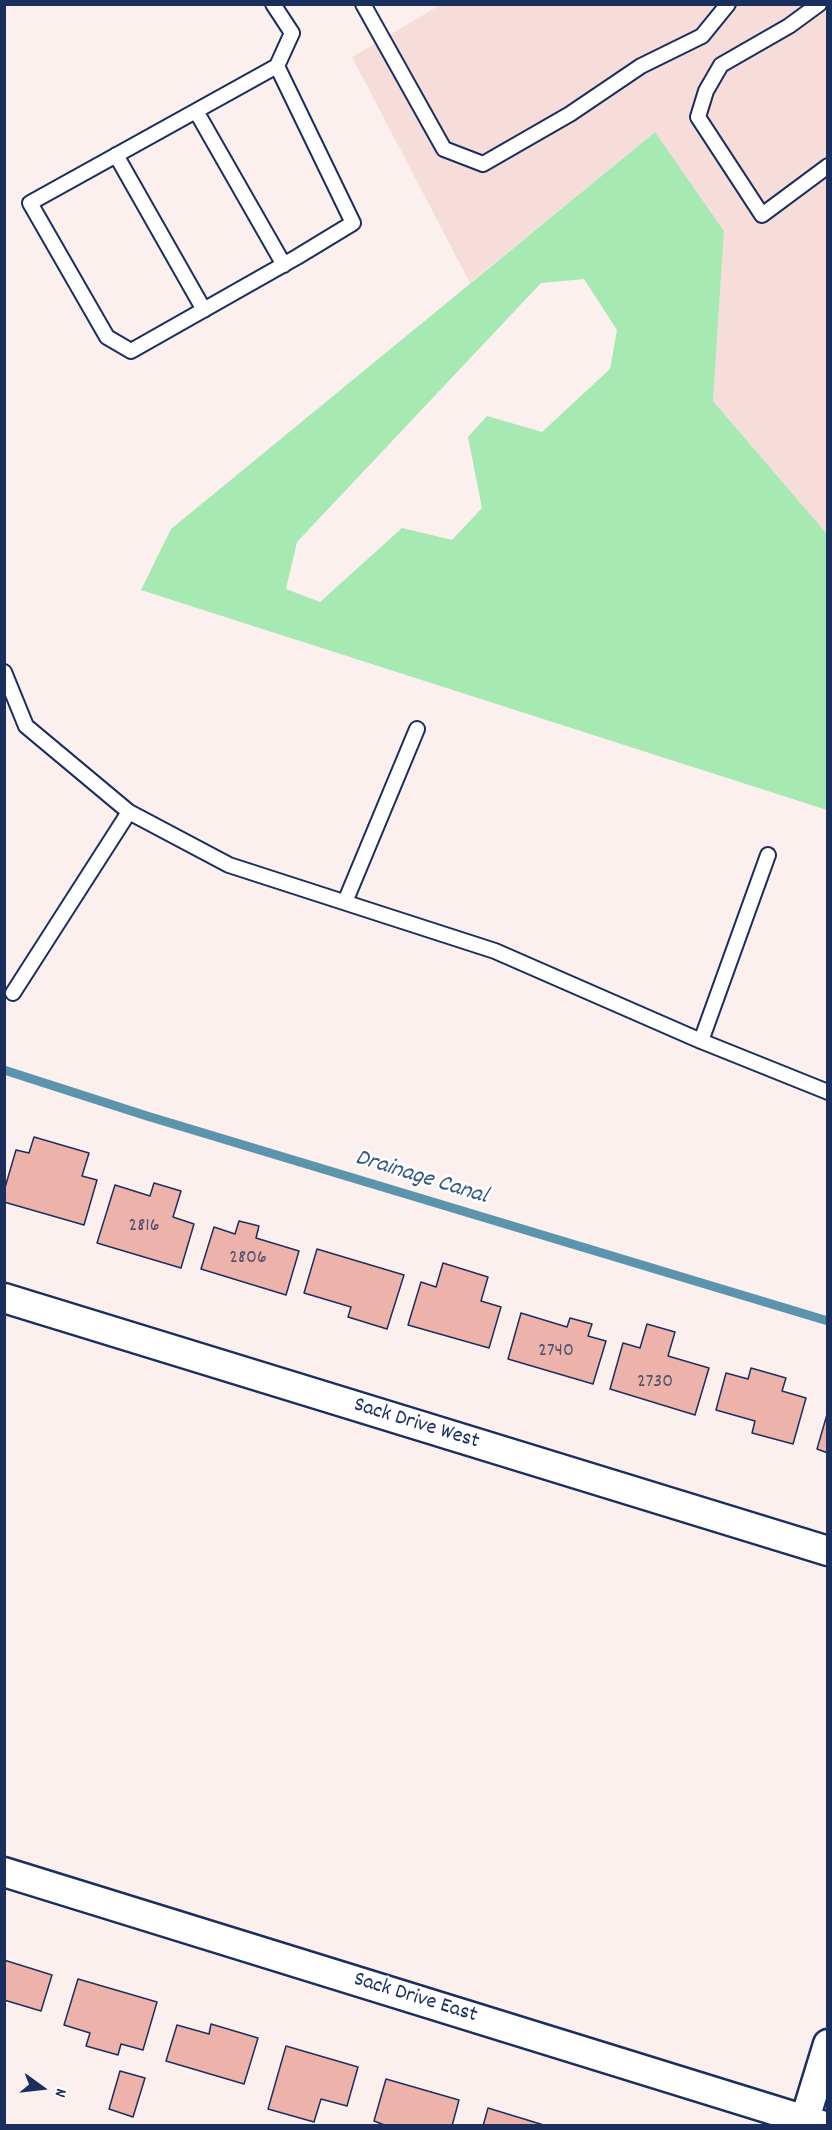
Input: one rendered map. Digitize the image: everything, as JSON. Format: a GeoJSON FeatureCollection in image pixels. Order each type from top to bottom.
{"type":"FeatureCollection","features":[{"type":"Feature","properties":{"kind":"street","name":"Sack Drive West"},"geometry":{"type":"LineString","coordinates":[[4,1298],[828,1551]]}},
{"type":"Feature","properties":{"kind":"street","name":"Sack Drive East"},"geometry":{"type":"LineString","coordinates":[[4,1872],[815,2122]]}},
{"type":"Feature","properties":{"kind":"street"},"geometry":{"type":"LineString","coordinates":[[815,2122],[828,2044]]}},
{"type":"Feature","properties":{"kind":"lane"},"geometry":{"type":"LineString","coordinates":[[273,4],[292,33],[277,66],[30,203],[107,337],[131,351],[284,265],[353,223],[277,66]]}},
{"type":"Feature","properties":{"kind":"lane"},"geometry":{"type":"LineString","coordinates":[[363,4],[444,149],[483,164],[570,114],[641,66],[702,36],[728,4]]}},
{"type":"Feature","properties":{"kind":"lane"},"geometry":{"type":"LineString","coordinates":[[819,4],[789,26],[721,65],[706,91],[698,117],[762,215],[828,166]]}},
{"type":"Feature","properties":{"kind":"lane"},"geometry":{"type":"LineString","coordinates":[[196,111],[284,265]]}},
{"type":"Feature","properties":{"kind":"lane"},"geometry":{"type":"LineString","coordinates":[[116,155],[204,310]]}},
{"type":"Feature","properties":{"kind":"lane"},"geometry":{"type":"LineString","coordinates":[[4,672],[26,726],[129,812],[230,865],[495,951],[701,1041],[828,1092]]}},
{"type":"Feature","properties":{"kind":"lane"},"geometry":{"type":"LineString","coordinates":[[345,902],[417,729]]}},
{"type":"Feature","properties":{"kind":"lane"},"geometry":{"type":"LineString","coordinates":[[13,993],[129,812]]}},
{"type":"Feature","properties":{"kind":"lane"},"geometry":{"type":"LineString","coordinates":[[701,1041],[768,855]]}},
{"type":"Feature","properties":{"kind":"shaded area"},"geometry":{"type":"Polygon","coordinates":[[[440,5],[827,5],[827,534],[713,401],[724,231],[655,132],[470,283],[352,57],[440,5]]]}},
{"type":"Feature","properties":{"kind":"green space"},"geometry":{"type":"Polygon","coordinates":[[[655,132],[724,231],[713,401],[827,534],[827,810],[141,590],[171,529],[655,132]],[[584,279],[541,283],[297,542],[286,589],[320,602],[402,528],[452,540],[482,508],[468,437],[487,416],[542,432],[610,369],[617,330],[584,279]]]}},
{"type":"Feature","properties":{"kind":"building"},"geometry":{"type":"Polygon","coordinates":[[[34,1137],[89,1153],[82,1176],[97,1180],[84,1225],[4,1202],[4,1191],[16,1150],[29,1153],[34,1137]]]}},
{"type":"Feature","properties":{"kind":"building"},"geometry":{"type":"Polygon","coordinates":[[[154,1183],[181,1191],[173,1217],[194,1224],[181,1268],[97,1243],[115,1185],[150,1196],[154,1183]]]}},
{"type":"Feature","properties":{"kind":"building"},"geometry":{"type":"Polygon","coordinates":[[[239,1221],[259,1226],[256,1238],[299,1251],[286,1295],[201,1269],[214,1227],[235,1234],[239,1221]]]}},
{"type":"Feature","properties":{"kind":"building"},"geometry":{"type":"Polygon","coordinates":[[[317,1249],[404,1275],[387,1329],[348,1317],[351,1307],[304,1293],[317,1249]]]}},
{"type":"Feature","properties":{"kind":"building"},"geometry":{"type":"Polygon","coordinates":[[[443,1263],[488,1277],[481,1301],[501,1307],[489,1348],[408,1325],[421,1282],[436,1287],[443,1263]]]}},
{"type":"Feature","properties":{"kind":"building"},"geometry":{"type":"Polygon","coordinates":[[[521,1313],[567,1327],[570,1318],[592,1324],[588,1336],[606,1341],[593,1384],[508,1359],[521,1313]]]}},
{"type":"Feature","properties":{"kind":"building"},"geometry":{"type":"Polygon","coordinates":[[[647,1324],[675,1332],[668,1356],[709,1368],[695,1415],[610,1389],[623,1343],[640,1348],[647,1324]]]}},
{"type":"Feature","properties":{"kind":"building"},"geometry":{"type":"Polygon","coordinates":[[[751,1368],[786,1378],[782,1391],[806,1398],[793,1444],[752,1433],[755,1421],[716,1410],[726,1373],[748,1379],[751,1368]]]}},
{"type":"Feature","properties":{"kind":"building"},"geometry":{"type":"Polygon","coordinates":[[[828,1411],[828,1453],[817,1449],[828,1411]]]}},
{"type":"Feature","properties":{"kind":"building"},"geometry":{"type":"Polygon","coordinates":[[[4,1960],[52,1975],[41,2011],[4,2000],[4,1960]]]}},
{"type":"Feature","properties":{"kind":"building"},"geometry":{"type":"Polygon","coordinates":[[[78,1979],[157,2002],[143,2050],[121,2044],[118,2055],[86,2046],[90,2033],[64,2025],[78,1979]]]}},
{"type":"Feature","properties":{"kind":"building"},"geometry":{"type":"Polygon","coordinates":[[[211,2024],[258,2038],[244,2084],[166,2061],[177,2025],[209,2034],[211,2024]]]}},
{"type":"Feature","properties":{"kind":"building"},"geometry":{"type":"Polygon","coordinates":[[[286,2046],[358,2067],[347,2106],[321,2099],[314,2122],[268,2109],[286,2046]]]}},
{"type":"Feature","properties":{"kind":"building"},"geometry":{"type":"Polygon","coordinates":[[[120,2071],[145,2078],[133,2117],[109,2109],[120,2071]]]}},
{"type":"Feature","properties":{"kind":"building"},"geometry":{"type":"Polygon","coordinates":[[[386,2079],[459,2100],[452,2126],[387,2126],[374,2121],[386,2079]]]}},
{"type":"Feature","properties":{"kind":"building"},"geometry":{"type":"Polygon","coordinates":[[[488,2108],[547,2126],[483,2126],[488,2108]]]}},
{"type":"Feature","properties":{"kind":"waterway","name":"Drainage Canal"},"geometry":{"type":"LineString","coordinates":[[4,1070],[147,1116],[828,1321]]}}]}
